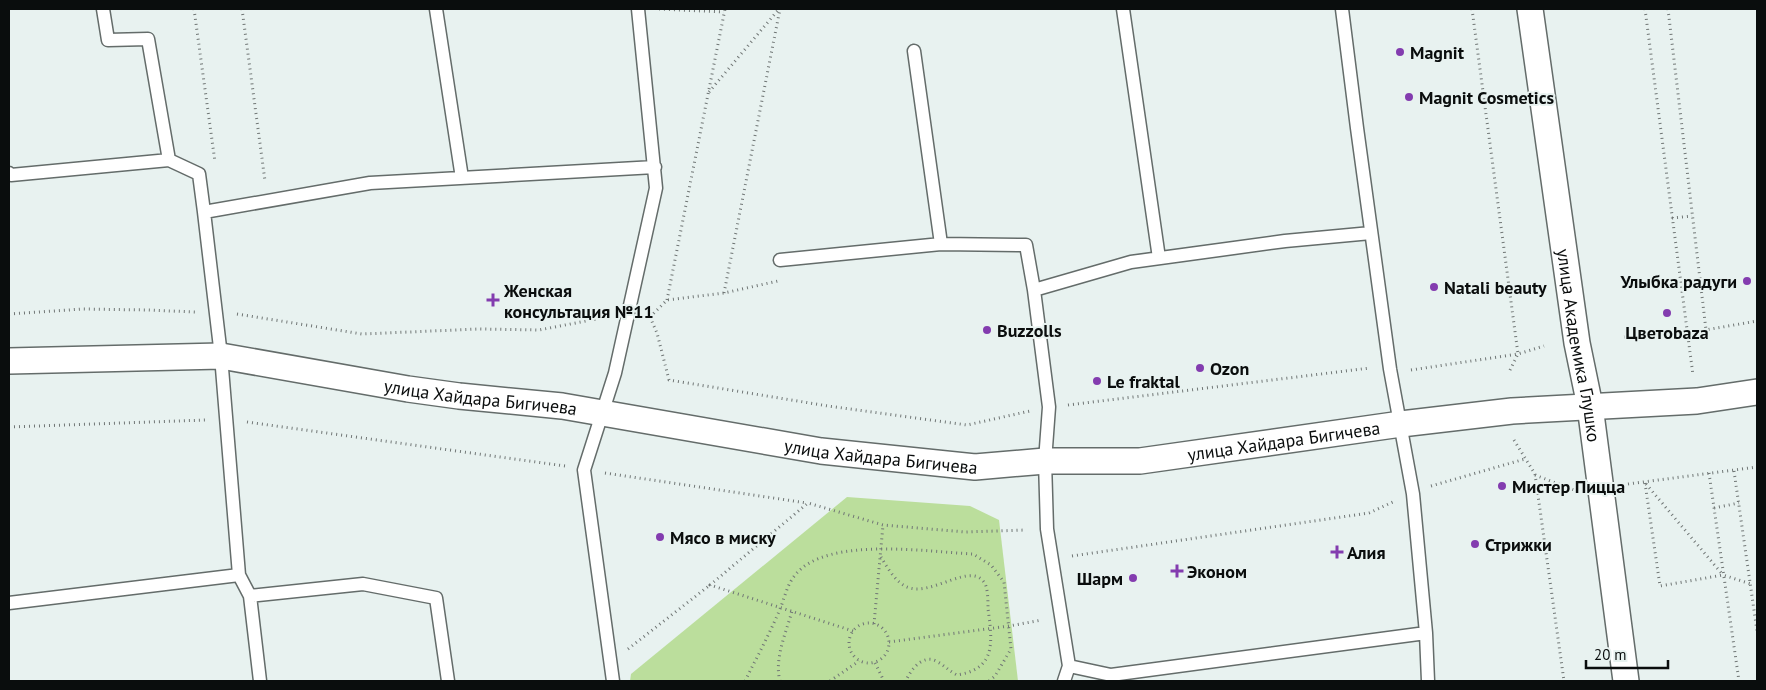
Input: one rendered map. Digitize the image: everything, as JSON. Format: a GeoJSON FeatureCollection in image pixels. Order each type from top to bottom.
{"type":"FeatureCollection","features":[{"type":"Feature","properties":{"kind":"street","name":"улица Академика Глушко"},"geometry":{"type":"LineString","coordinates":[[1530,9],[1577,343],[1590,406],[1626,681]]}},
{"type":"Feature","properties":{"kind":"street","name":"улица Хайдара Бигичева"},"geometry":{"type":"LineString","coordinates":[[9,361],[221,356],[408,389],[562,406],[821,451],[975,467],[1045,461],[1140,461],[1401,424],[1512,411],[1697,401],[1757,392]]}},
{"type":"Feature","properties":{"kind":"lane"},"geometry":{"type":"LineString","coordinates":[[103,9],[108,40],[148,39],[169,160]]}},
{"type":"Feature","properties":{"kind":"lane"},"geometry":{"type":"LineString","coordinates":[[436,9],[462,178]]}},
{"type":"Feature","properties":{"kind":"lane"},"geometry":{"type":"LineString","coordinates":[[613,681],[584,470],[616,373],[656,188],[638,9]]}},
{"type":"Feature","properties":{"kind":"lane"},"geometry":{"type":"LineString","coordinates":[[1123,9],[1159,258]]}},
{"type":"Feature","properties":{"kind":"lane"},"geometry":{"type":"LineString","coordinates":[[1342,9],[1390,369],[1413,494],[1426,633],[1428,681]]}},
{"type":"Feature","properties":{"kind":"lane"},"geometry":{"type":"LineString","coordinates":[[914,51],[941,244]]}},
{"type":"Feature","properties":{"kind":"lane"},"geometry":{"type":"LineString","coordinates":[[9,174],[169,160],[199,174],[221,356],[239,575],[250,596],[260,681]]}},
{"type":"Feature","properties":{"kind":"lane"},"geometry":{"type":"LineString","coordinates":[[204,212],[370,183],[655,167]]}},
{"type":"Feature","properties":{"kind":"lane"},"geometry":{"type":"LineString","coordinates":[[1034,290],[1131,262],[1285,241],[1371,233]]}},
{"type":"Feature","properties":{"kind":"lane"},"geometry":{"type":"LineString","coordinates":[[780,260],[941,244],[1026,245],[1034,290],[1049,407],[1045,461],[1047,529],[1069,666],[1064,681]]}},
{"type":"Feature","properties":{"kind":"lane"},"geometry":{"type":"LineString","coordinates":[[9,603],[239,575]]}},
{"type":"Feature","properties":{"kind":"lane"},"geometry":{"type":"LineString","coordinates":[[250,596],[363,584],[436,598],[448,681]]}},
{"type":"Feature","properties":{"kind":"lane"},"geometry":{"type":"LineString","coordinates":[[1069,666],[1111,675],[1426,633]]}},
{"type":"Feature","properties":{"kind":"path"},"geometry":{"type":"LineString","coordinates":[[194,9],[222,209]]}},
{"type":"Feature","properties":{"kind":"path"},"geometry":{"type":"LineString","coordinates":[[242,9],[267,201]]}},
{"type":"Feature","properties":{"kind":"path"},"geometry":{"type":"LineString","coordinates":[[650,317],[667,300],[725,10],[653,9]]}},
{"type":"Feature","properties":{"kind":"path"},"geometry":{"type":"LineString","coordinates":[[708,92],[780,9]]}},
{"type":"Feature","properties":{"kind":"path"},"geometry":{"type":"LineString","coordinates":[[724,293],[780,9]]}},
{"type":"Feature","properties":{"kind":"path"},"geometry":{"type":"LineString","coordinates":[[1472,9],[1518,354],[1509,372]]}},
{"type":"Feature","properties":{"kind":"path"},"geometry":{"type":"LineString","coordinates":[[1644,9],[1694,376]]}},
{"type":"Feature","properties":{"kind":"path"},"geometry":{"type":"LineString","coordinates":[[1668,9],[1706,330]]}},
{"type":"Feature","properties":{"kind":"path"},"geometry":{"type":"LineString","coordinates":[[1672,218],[1692,216]]}},
{"type":"Feature","properties":{"kind":"path"},"geometry":{"type":"LineString","coordinates":[[667,300],[724,293],[778,281],[780,260]]}},
{"type":"Feature","properties":{"kind":"path"},"geometry":{"type":"LineString","coordinates":[[9,314],[83,309],[239,314],[362,334],[479,329],[539,330],[629,313],[650,317]]}},
{"type":"Feature","properties":{"kind":"path"},"geometry":{"type":"LineString","coordinates":[[650,317],[658,333],[669,380],[828,406],[967,425],[1049,407],[1373,368],[1413,370],[1518,354],[1544,346]]}},
{"type":"Feature","properties":{"kind":"path"},"geometry":{"type":"LineString","coordinates":[[1624,337],[1688,333],[1757,321]]}},
{"type":"Feature","properties":{"kind":"path"},"geometry":{"type":"LineString","coordinates":[[9,427],[226,420],[552,464],[808,503],[884,525],[965,532],[1026,530],[1044,561],[1368,513],[1429,486],[1525,459]]}},
{"type":"Feature","properties":{"kind":"path"},"geometry":{"type":"LineString","coordinates":[[1514,440],[1535,474],[1564,681]]}},
{"type":"Feature","properties":{"kind":"path"},"geometry":{"type":"LineString","coordinates":[[1627,484],[1757,467]]}},
{"type":"Feature","properties":{"kind":"path"},"geometry":{"type":"LineString","coordinates":[[1734,471],[1757,631]]}},
{"type":"Feature","properties":{"kind":"path"},"geometry":{"type":"LineString","coordinates":[[1709,473],[1739,681]]}},
{"type":"Feature","properties":{"kind":"path"},"geometry":{"type":"LineString","coordinates":[[1535,474],[1576,490]]}},
{"type":"Feature","properties":{"kind":"path"},"geometry":{"type":"LineString","coordinates":[[1645,483],[1723,575]]}},
{"type":"Feature","properties":{"kind":"path"},"geometry":{"type":"LineString","coordinates":[[1645,483],[1660,586],[1723,575],[1751,584]]}},
{"type":"Feature","properties":{"kind":"path"},"geometry":{"type":"LineString","coordinates":[[611,663],[710,585],[808,503]]}},
{"type":"Feature","properties":{"kind":"path"},"geometry":{"type":"LineString","coordinates":[[1714,508],[1739,503]]}},
{"type":"Feature","properties":{"kind":"path"},"geometry":{"type":"LineString","coordinates":[[874,624],[884,525]]}},
{"type":"Feature","properties":{"kind":"path"},"geometry":{"type":"LineString","coordinates":[[745,681],[781,608],[790,583],[804,566],[818,558],[832,554],[881,549],[973,554],[998,572],[1004,582],[1012,649],[995,676],[989,681]]}},
{"type":"Feature","properties":{"kind":"path"},"geometry":{"type":"LineString","coordinates":[[880,557],[893,576],[904,586],[915,590],[943,584],[963,575],[973,575],[981,579],[986,587],[990,629],[989,653],[985,662],[973,672],[957,674],[934,660],[923,661],[915,666],[906,681]]}},
{"type":"Feature","properties":{"kind":"path"},"geometry":{"type":"LineString","coordinates":[[710,585],[852,631]]}},
{"type":"Feature","properties":{"kind":"path"},"geometry":{"type":"LineString","coordinates":[[780,681],[778,661],[792,611]]}},
{"type":"Feature","properties":{"kind":"path"},"geometry":{"type":"LineString","coordinates":[[889,642],[990,629],[1062,616]]}},
{"type":"Feature","properties":{"kind":"path"},"geometry":{"type":"LineString","coordinates":[[866,623],[881,627],[886,633],[889,642],[888,651],[883,658],[875,663],[867,664],[859,661],[852,655],[849,646],[849,638],[852,631],[866,623]]}},
{"type":"Feature","properties":{"kind":"path"},"geometry":{"type":"LineString","coordinates":[[830,681],[859,661]]}},
{"type":"Feature","properties":{"kind":"path"},"geometry":{"type":"LineString","coordinates":[[875,663],[884,681]]}},
{"type":"Feature","properties":{"kind":"green space"},"geometry":{"type":"Polygon","coordinates":[[[847,497],[970,506],[999,520],[1018,681],[630,681],[631,674],[847,497]]]}},
{"type":"Feature","properties":{"kind":"place","name":"Magnit"},"geometry":{"type":"Point","coordinates":[1400,52]}},
{"type":"Feature","properties":{"kind":"place","name":"Magnit Cosmetics"},"geometry":{"type":"Point","coordinates":[1409,97]}},
{"type":"Feature","properties":{"kind":"place","name":"Улыбка радуги"},"geometry":{"type":"Point","coordinates":[1747,281]}},
{"type":"Feature","properties":{"kind":"place","name":"Natali beauty"},"geometry":{"type":"Point","coordinates":[1434,287]}},
{"type":"Feature","properties":{"kind":"place","name":"Женская консультация №11"},"geometry":{"type":"Point","coordinates":[493,300]}},
{"type":"Feature","properties":{"kind":"place","name":"Цветоbaza"},"geometry":{"type":"Point","coordinates":[1667,313]}},
{"type":"Feature","properties":{"kind":"place","name":"Buzzolls"},"geometry":{"type":"Point","coordinates":[987,330]}},
{"type":"Feature","properties":{"kind":"place","name":"Ozon"},"geometry":{"type":"Point","coordinates":[1200,368]}},
{"type":"Feature","properties":{"kind":"place","name":"Le fraktal"},"geometry":{"type":"Point","coordinates":[1097,381]}},
{"type":"Feature","properties":{"kind":"place","name":"Мистер Пицца"},"geometry":{"type":"Point","coordinates":[1502,486]}},
{"type":"Feature","properties":{"kind":"place","name":"Мясо в миску"},"geometry":{"type":"Point","coordinates":[660,537]}},
{"type":"Feature","properties":{"kind":"place","name":"Стрижки"},"geometry":{"type":"Point","coordinates":[1475,544]}},
{"type":"Feature","properties":{"kind":"place","name":"Алия"},"geometry":{"type":"Point","coordinates":[1337,552]}},
{"type":"Feature","properties":{"kind":"place","name":"Эконом"},"geometry":{"type":"Point","coordinates":[1177,571]}},
{"type":"Feature","properties":{"kind":"place","name":"Шарм"},"geometry":{"type":"Point","coordinates":[1133,578]}}]}
